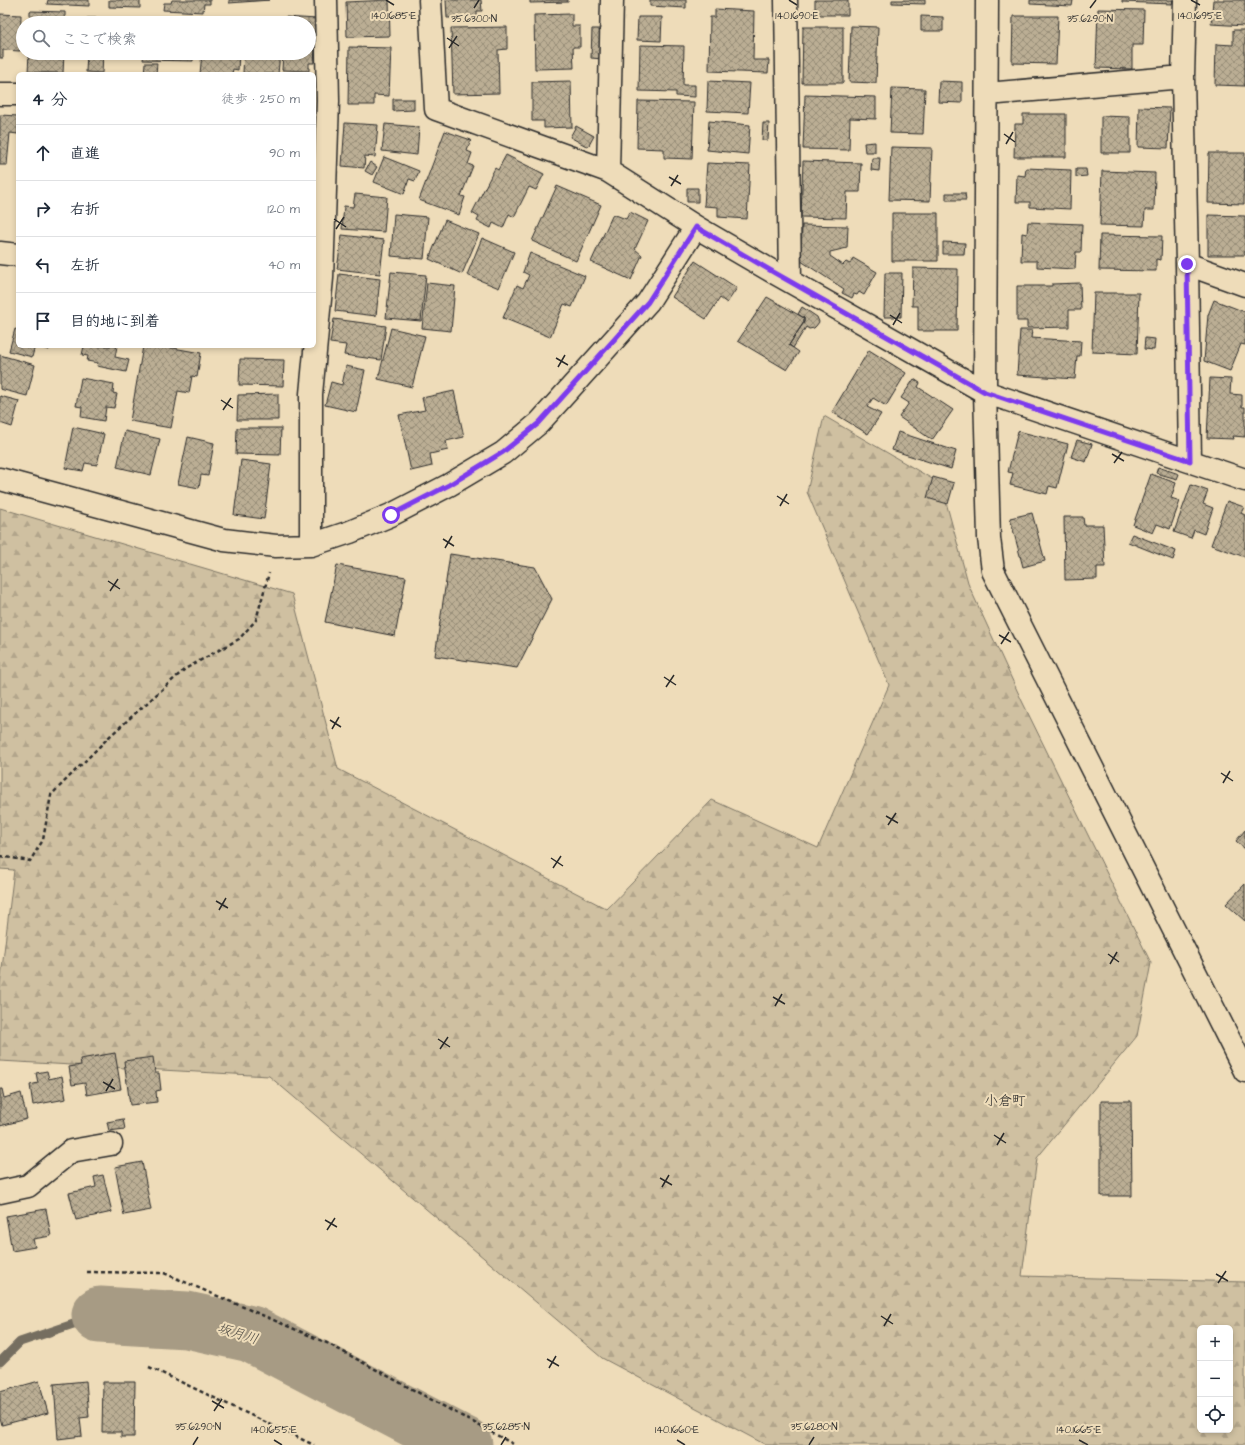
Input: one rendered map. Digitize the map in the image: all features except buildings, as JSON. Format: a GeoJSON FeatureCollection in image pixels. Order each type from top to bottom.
{"type":"FeatureCollection","features":[{"type":"Feature","properties":{"kind":"street"},"geometry":{"type":"LineString","coordinates":[[316,311],[318,278],[321,101],[326,0]]}},
{"type":"Feature","properties":{"kind":"street"},"geometry":{"type":"LineString","coordinates":[[430,0],[436,109],[608,171],[696,227],[985,392],[1245,480]]}},
{"type":"Feature","properties":{"kind":"street"},"geometry":{"type":"LineString","coordinates":[[608,171],[612,0]]}},
{"type":"Feature","properties":{"kind":"street"},"geometry":{"type":"LineString","coordinates":[[786,0],[790,282]]}},
{"type":"Feature","properties":{"kind":"street"},"geometry":{"type":"LineString","coordinates":[[987,0],[985,392],[989,538],[993,571],[1245,1071]]}},
{"type":"Feature","properties":{"kind":"street"},"geometry":{"type":"LineString","coordinates":[[1186,0],[1183,77],[1190,461]]}},
{"type":"Feature","properties":{"kind":"street"},"geometry":{"type":"LineString","coordinates":[[987,94],[1183,77]]}},
{"type":"Feature","properties":{"kind":"street"},"geometry":{"type":"LineString","coordinates":[[0,94],[16,94]]}},
{"type":"Feature","properties":{"kind":"street"},"geometry":{"type":"LineString","coordinates":[[0,479],[224,540],[276,546],[311,545],[350,532],[391,515],[449,485],[503,452],[539,423],[648,302],[696,227]]}},
{"type":"Feature","properties":{"kind":"street"},"geometry":{"type":"LineString","coordinates":[[0,254],[16,255]]}},
{"type":"Feature","properties":{"kind":"street"},"geometry":{"type":"LineString","coordinates":[[1187,264],[1245,285]]}},
{"type":"Feature","properties":{"kind":"street"},"geometry":{"type":"LineString","coordinates":[[311,545],[311,394],[314,348]]}},
{"type":"Feature","properties":{"kind":"street"},"geometry":{"type":"LineString","coordinates":[[0,1192],[28,1186],[71,1151],[111,1144]]}},
{"type":"Feature","properties":{"kind":"path"},"geometry":{"type":"LineString","coordinates":[[0,856],[30,861],[43,840],[51,795],[110,736],[185,670],[239,639],[256,620],[276,546]]}},
{"type":"Feature","properties":{"kind":"path"},"geometry":{"type":"LineString","coordinates":[[87,1272],[164,1273],[327,1343],[515,1445]]}},
{"type":"Feature","properties":{"kind":"path"},"geometry":{"type":"LineString","coordinates":[[149,1367],[314,1445]]}},
{"type":"Feature","properties":{"kind":"green space"},"geometry":{"type":"Polygon","coordinates":[[[824,416],[941,484],[969,586],[1021,699],[1151,963],[1137,1036],[1037,1158],[1022,1276],[1245,1282],[1245,1445],[766,1445],[602,1358],[269,1076],[0,1061],[0,985],[14,870],[0,869],[0,508],[292,594],[338,769],[607,909],[712,800],[818,848],[889,685],[807,492],[824,416]]]}},
{"type":"Feature","properties":{"kind":"waterway","name":"坂月川"},"geometry":{"type":"LineString","coordinates":[[0,1362],[20,1342],[100,1315]]}},
{"type":"Feature","properties":{"kind":"waterway","name":"坂月川"},"geometry":{"type":"LineString","coordinates":[[100,1315],[187,1320],[251,1334],[464,1445]]}},
{"type":"Feature","properties":{"kind":"district","name":"小倉町"},"geometry":{"type":"Point","coordinates":[1005,1100]}},
{"type":"Feature","properties":{"kind":"route"},"geometry":{"type":"LineString","coordinates":[[391,515],[449,485],[503,452],[539,423],[648,302],[696,227],[985,392],[1190,461],[1187,264]]}}]}
